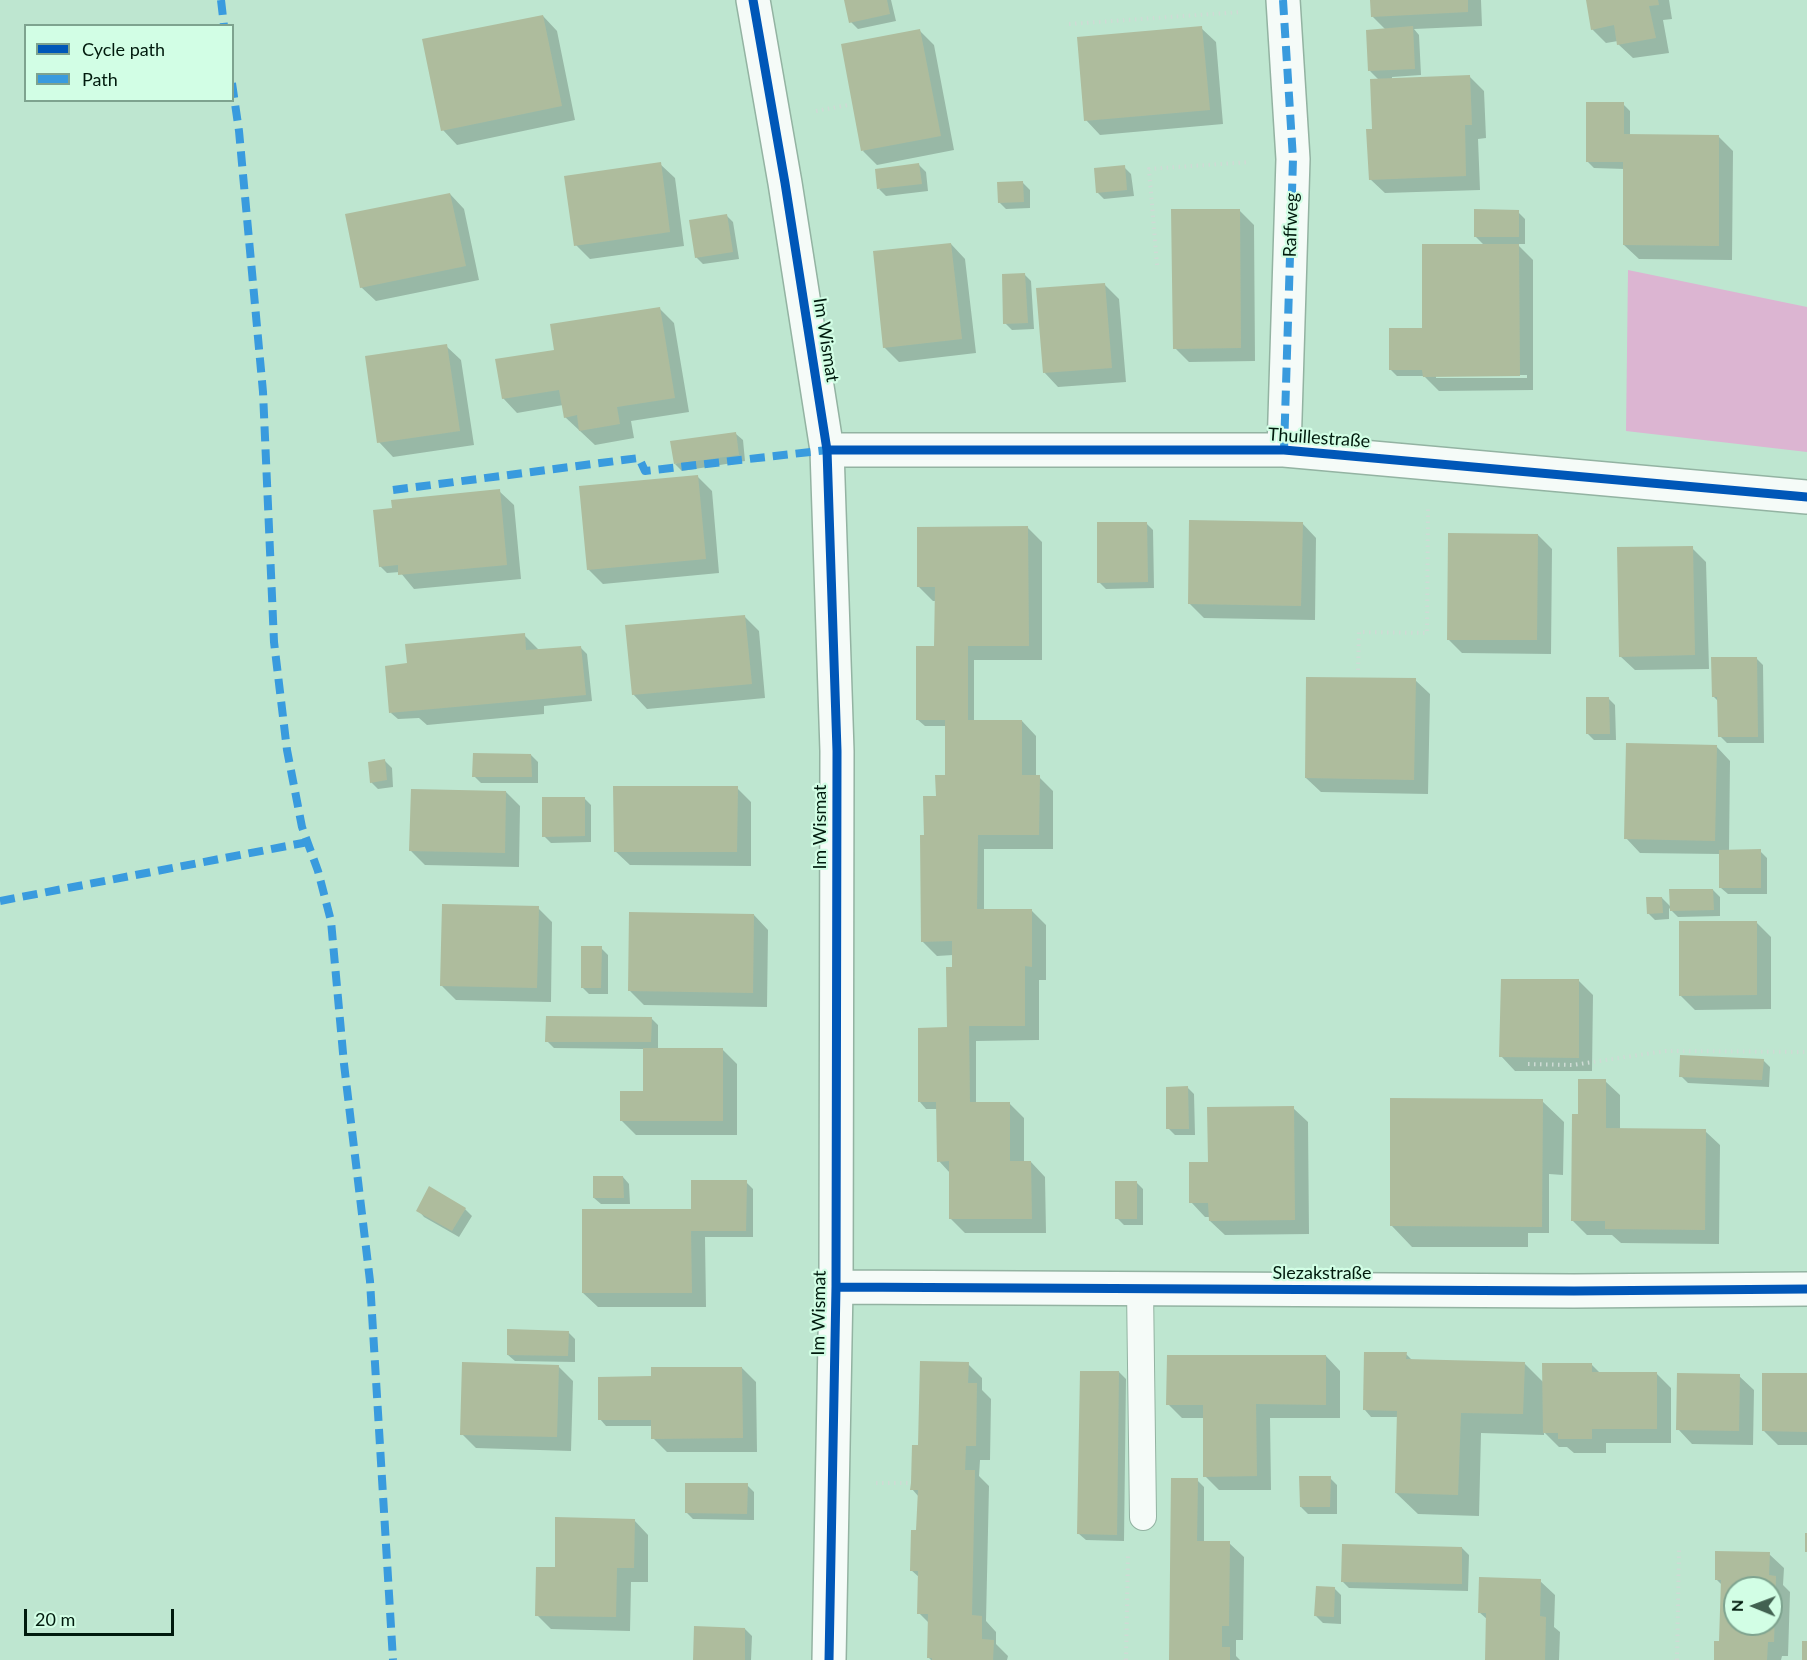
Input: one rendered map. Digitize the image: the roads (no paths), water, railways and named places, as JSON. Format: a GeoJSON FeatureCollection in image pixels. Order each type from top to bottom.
{"type":"FeatureCollection","features":[{"type":"Feature","properties":{"kind":"street","name":"Im Wismat"},"geometry":{"type":"LineString","coordinates":[[753,0],[785,183],[827,450],[837,751],[836,1287],[829,1660]]}},
{"type":"Feature","properties":{"kind":"street","name":"Raffweg"},"geometry":{"type":"LineString","coordinates":[[1284,4],[1293,159],[1284,450]]}},
{"type":"Feature","properties":{"kind":"street","name":"Thuillestraße"},"geometry":{"type":"LineString","coordinates":[[827,450],[1284,450],[1807,496]]}},
{"type":"Feature","properties":{"kind":"street","name":"Slezakstraße"},"geometry":{"type":"LineString","coordinates":[[836,1287],[1574,1291],[1807,1289]]}},
{"type":"Feature","properties":{"kind":"lane"},"geometry":{"type":"LineString","coordinates":[[1140,1288],[1143,1517]]}}]}
